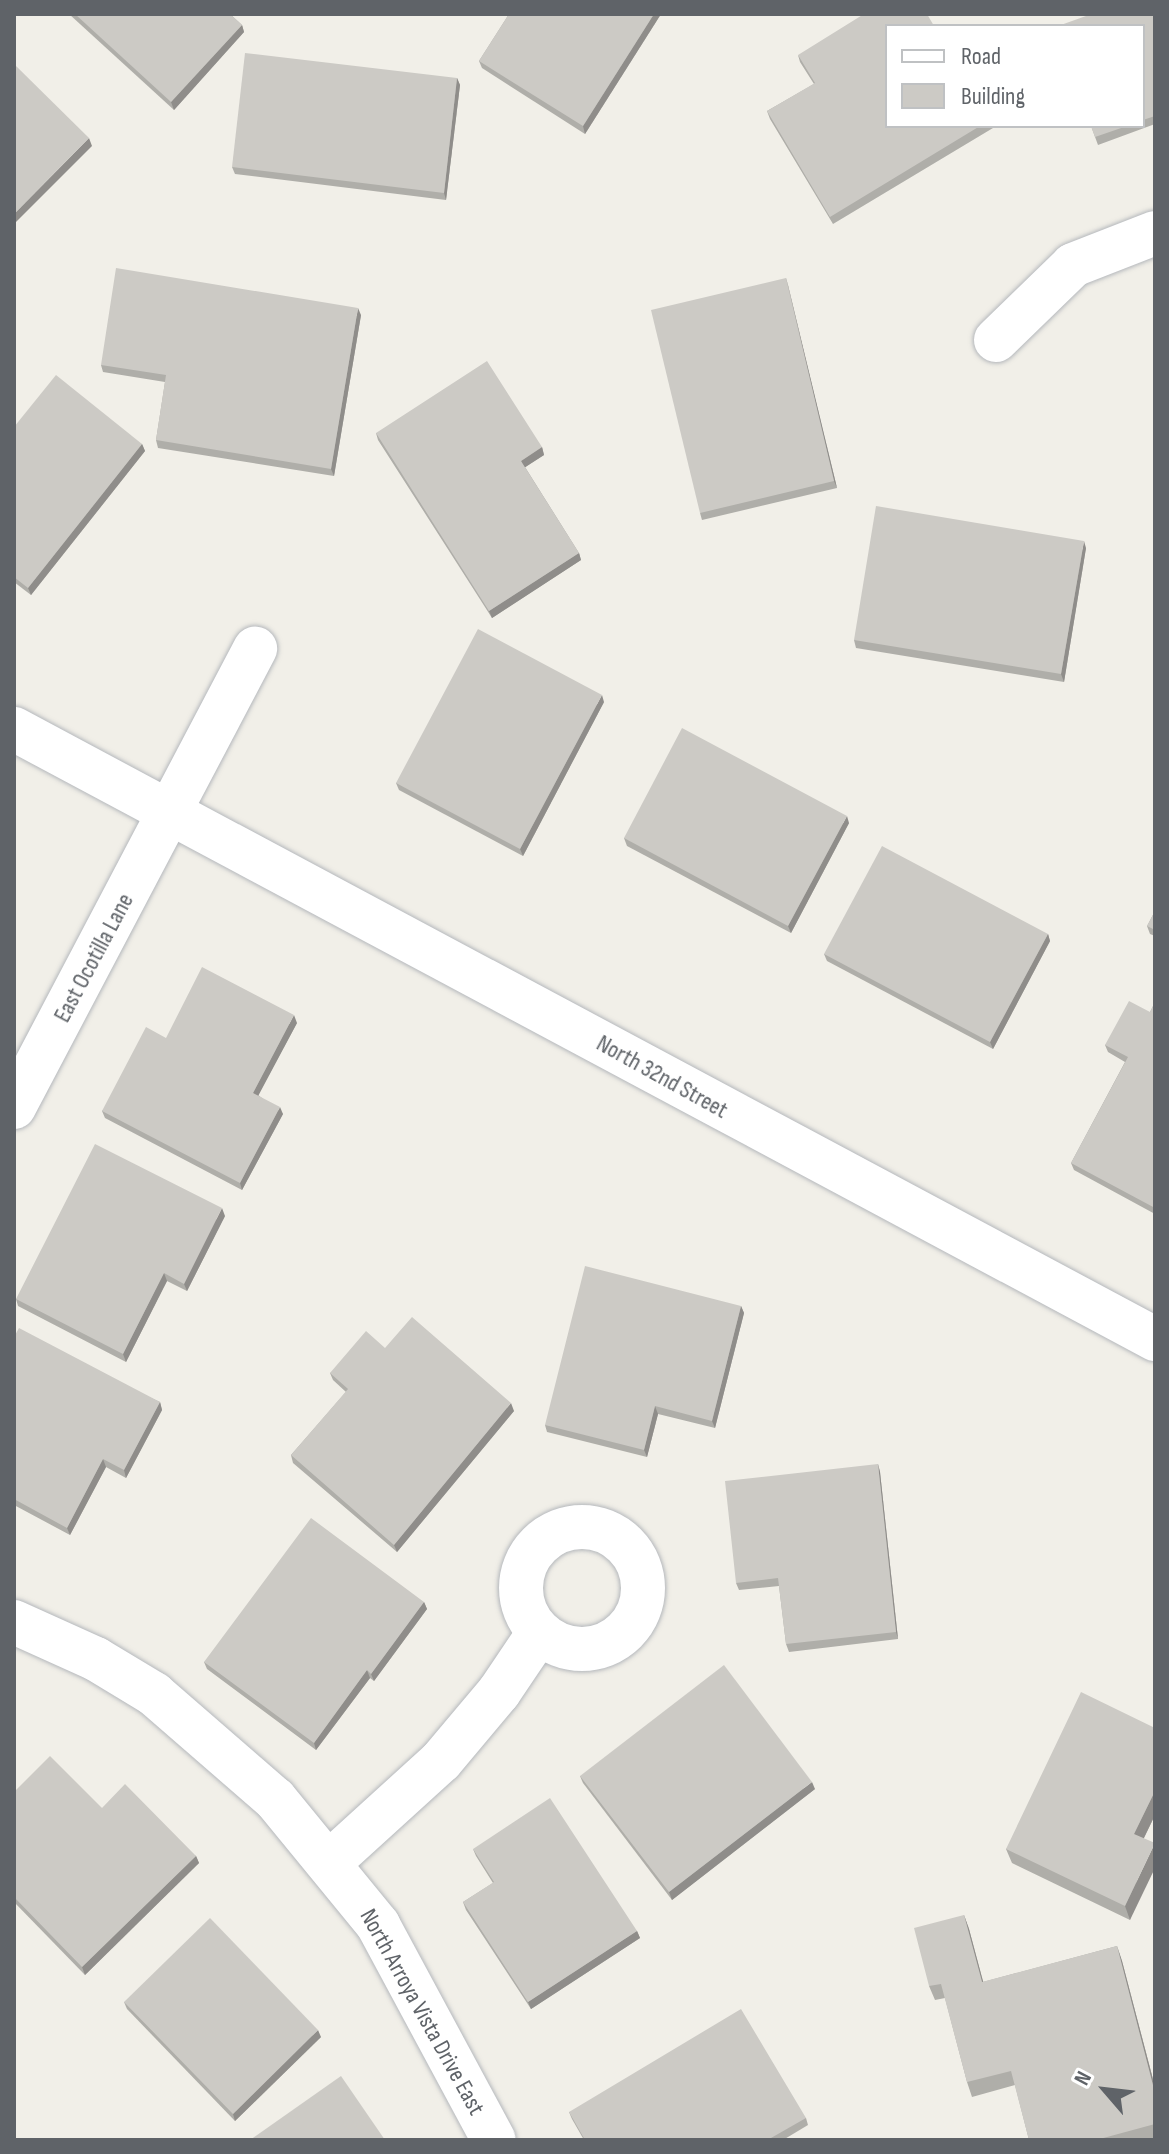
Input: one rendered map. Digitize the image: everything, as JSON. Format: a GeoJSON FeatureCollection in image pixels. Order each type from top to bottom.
{"type":"FeatureCollection","features":[{"type":"Feature","properties":{"kind":"street"},"geometry":{"type":"LineString","coordinates":[[996,340],[1073,265],[1155,233]]}},
{"type":"Feature","properties":{"kind":"street"},"geometry":{"type":"LineString","coordinates":[[173,809],[255,649]]}},
{"type":"Feature","properties":{"kind":"street","name":"North 32nd Street"},"geometry":{"type":"LineString","coordinates":[[14,729],[173,809],[1155,1339]]}},
{"type":"Feature","properties":{"kind":"street","name":"East Ocotilla Lane"},"geometry":{"type":"LineString","coordinates":[[14,1107],[173,809]]}},
{"type":"Feature","properties":{"kind":"street","name":"North Arroya Vista Drive East"},"geometry":{"type":"LineString","coordinates":[[14,1622],[96,1659],[154,1694],[275,1799],[331,1861],[378,1925],[494,2140]]}},
{"type":"Feature","properties":{"kind":"street"},"geometry":{"type":"LineString","coordinates":[[331,1861],[441,1761],[499,1692],[538,1634]]}},
{"type":"Feature","properties":{"kind":"building"},"geometry":{"type":"Polygon","coordinates":[[[75,14],[230,14],[242,25],[171,102],[75,14]]]}},
{"type":"Feature","properties":{"kind":"building"},"geometry":{"type":"Polygon","coordinates":[[[509,14],[654,14],[583,126],[479,61],[509,14]]]}},
{"type":"Feature","properties":{"kind":"building"},"geometry":{"type":"Polygon","coordinates":[[[864,14],[927,14],[933,24],[885,24],[885,128],[977,128],[830,217],[767,111],[815,83],[798,55],[864,14]]]}},
{"type":"Feature","properties":{"kind":"building"},"geometry":{"type":"Polygon","coordinates":[[[1155,14],[1155,116],[1145,119],[1145,24],[1064,24],[1086,16],[1155,14]]]}},
{"type":"Feature","properties":{"kind":"building"},"geometry":{"type":"Polygon","coordinates":[[[245,53],[457,78],[444,193],[232,167],[245,53]]]}},
{"type":"Feature","properties":{"kind":"building"},"geometry":{"type":"Polygon","coordinates":[[[14,64],[89,138],[14,214],[14,64]]]}},
{"type":"Feature","properties":{"kind":"building"},"geometry":{"type":"Polygon","coordinates":[[[1092,128],[1121,128],[1095,137],[1092,128]]]}},
{"type":"Feature","properties":{"kind":"building"},"geometry":{"type":"Polygon","coordinates":[[[116,268],[358,308],[331,469],[156,440],[166,375],[101,365],[116,268]]]}},
{"type":"Feature","properties":{"kind":"building"},"geometry":{"type":"Polygon","coordinates":[[[786,278],[834,481],[700,513],[651,310],[786,278]]]}},
{"type":"Feature","properties":{"kind":"building"},"geometry":{"type":"Polygon","coordinates":[[[487,361],[542,447],[521,461],[579,553],[489,611],[376,433],[487,361]]]}},
{"type":"Feature","properties":{"kind":"building"},"geometry":{"type":"Polygon","coordinates":[[[56,375],[142,444],[28,588],[14,577],[14,427],[56,375]]]}},
{"type":"Feature","properties":{"kind":"building"},"geometry":{"type":"Polygon","coordinates":[[[876,506],[1084,541],[1061,674],[854,640],[876,506]]]}},
{"type":"Feature","properties":{"kind":"building"},"geometry":{"type":"Polygon","coordinates":[[[478,629],[602,695],[520,849],[396,783],[478,629]]]}},
{"type":"Feature","properties":{"kind":"building"},"geometry":{"type":"Polygon","coordinates":[[[682,728],[847,816],[788,926],[624,838],[682,728]]]}},
{"type":"Feature","properties":{"kind":"building"},"geometry":{"type":"Polygon","coordinates":[[[882,846],[1048,934],[990,1042],[824,954],[882,846]]]}},
{"type":"Feature","properties":{"kind":"building"},"geometry":{"type":"Polygon","coordinates":[[[1155,911],[1155,930],[1147,926],[1155,911]]]}},
{"type":"Feature","properties":{"kind":"building"},"geometry":{"type":"Polygon","coordinates":[[[202,967],[294,1015],[253,1093],[280,1107],[240,1183],[102,1111],[146,1027],[166,1038],[202,967]]]}},
{"type":"Feature","properties":{"kind":"building"},"geometry":{"type":"Polygon","coordinates":[[[1129,1001],[1150,1012],[1155,1002],[1155,1208],[1071,1163],[1128,1057],[1105,1045],[1129,1001]]]}},
{"type":"Feature","properties":{"kind":"building"},"geometry":{"type":"Polygon","coordinates":[[[95,1144],[222,1208],[184,1284],[164,1273],[123,1354],[16,1299],[95,1144]]]}},
{"type":"Feature","properties":{"kind":"building"},"geometry":{"type":"Polygon","coordinates":[[[585,1266],[741,1306],[712,1421],[655,1406],[644,1450],[545,1425],[585,1266]]]}},
{"type":"Feature","properties":{"kind":"building"},"geometry":{"type":"Polygon","coordinates":[[[412,1317],[511,1403],[394,1545],[291,1455],[348,1389],[330,1373],[366,1331],[385,1348],[412,1317]]]}},
{"type":"Feature","properties":{"kind":"building"},"geometry":{"type":"Polygon","coordinates":[[[19,1328],[160,1402],[124,1470],[103,1459],[67,1528],[14,1499],[14,1337],[19,1328]]]}},
{"type":"Feature","properties":{"kind":"building"},"geometry":{"type":"Polygon","coordinates":[[[878,1464],[896,1632],[786,1644],[778,1578],[736,1583],[725,1481],[878,1464]]]}},
{"type":"Feature","properties":{"kind":"building"},"geometry":{"type":"Polygon","coordinates":[[[311,1518],[424,1602],[371,1674],[367,1670],[314,1743],[204,1662],[311,1518]]]}},
{"type":"Feature","properties":{"kind":"building"},"geometry":{"type":"Polygon","coordinates":[[[724,1665],[812,1782],[669,1892],[580,1776],[724,1665]]]}},
{"type":"Feature","properties":{"kind":"building"},"geometry":{"type":"Polygon","coordinates":[[[1081,1692],[1155,1728],[1155,1794],[1134,1834],[1155,1843],[1125,1906],[1006,1849],[1081,1692]]]}},
{"type":"Feature","properties":{"kind":"building"},"geometry":{"type":"Polygon","coordinates":[[[50,1756],[102,1808],[125,1784],[196,1856],[82,1967],[14,1897],[14,1792],[50,1756]]]}},
{"type":"Feature","properties":{"kind":"building"},"geometry":{"type":"Polygon","coordinates":[[[550,1798],[637,1931],[528,2002],[463,1902],[494,1882],[473,1849],[550,1798]]]}},
{"type":"Feature","properties":{"kind":"building"},"geometry":{"type":"Polygon","coordinates":[[[964,1915],[982,1982],[1117,1946],[1155,2093],[1155,2124],[1096,2140],[1029,2140],[1011,2071],[967,2082],[941,1984],[929,1986],[914,1928],[964,1915]]]}},
{"type":"Feature","properties":{"kind":"building"},"geometry":{"type":"Polygon","coordinates":[[[210,1918],[318,2030],[233,2114],[124,2002],[210,1918]]]}},
{"type":"Feature","properties":{"kind":"building"},"geometry":{"type":"Polygon","coordinates":[[[741,2009],[806,2118],[771,2140],[585,2140],[569,2112],[741,2009]]]}},
{"type":"Feature","properties":{"kind":"building"},"geometry":{"type":"Polygon","coordinates":[[[341,2076],[385,2140],[250,2140],[341,2076]]]}}]}
